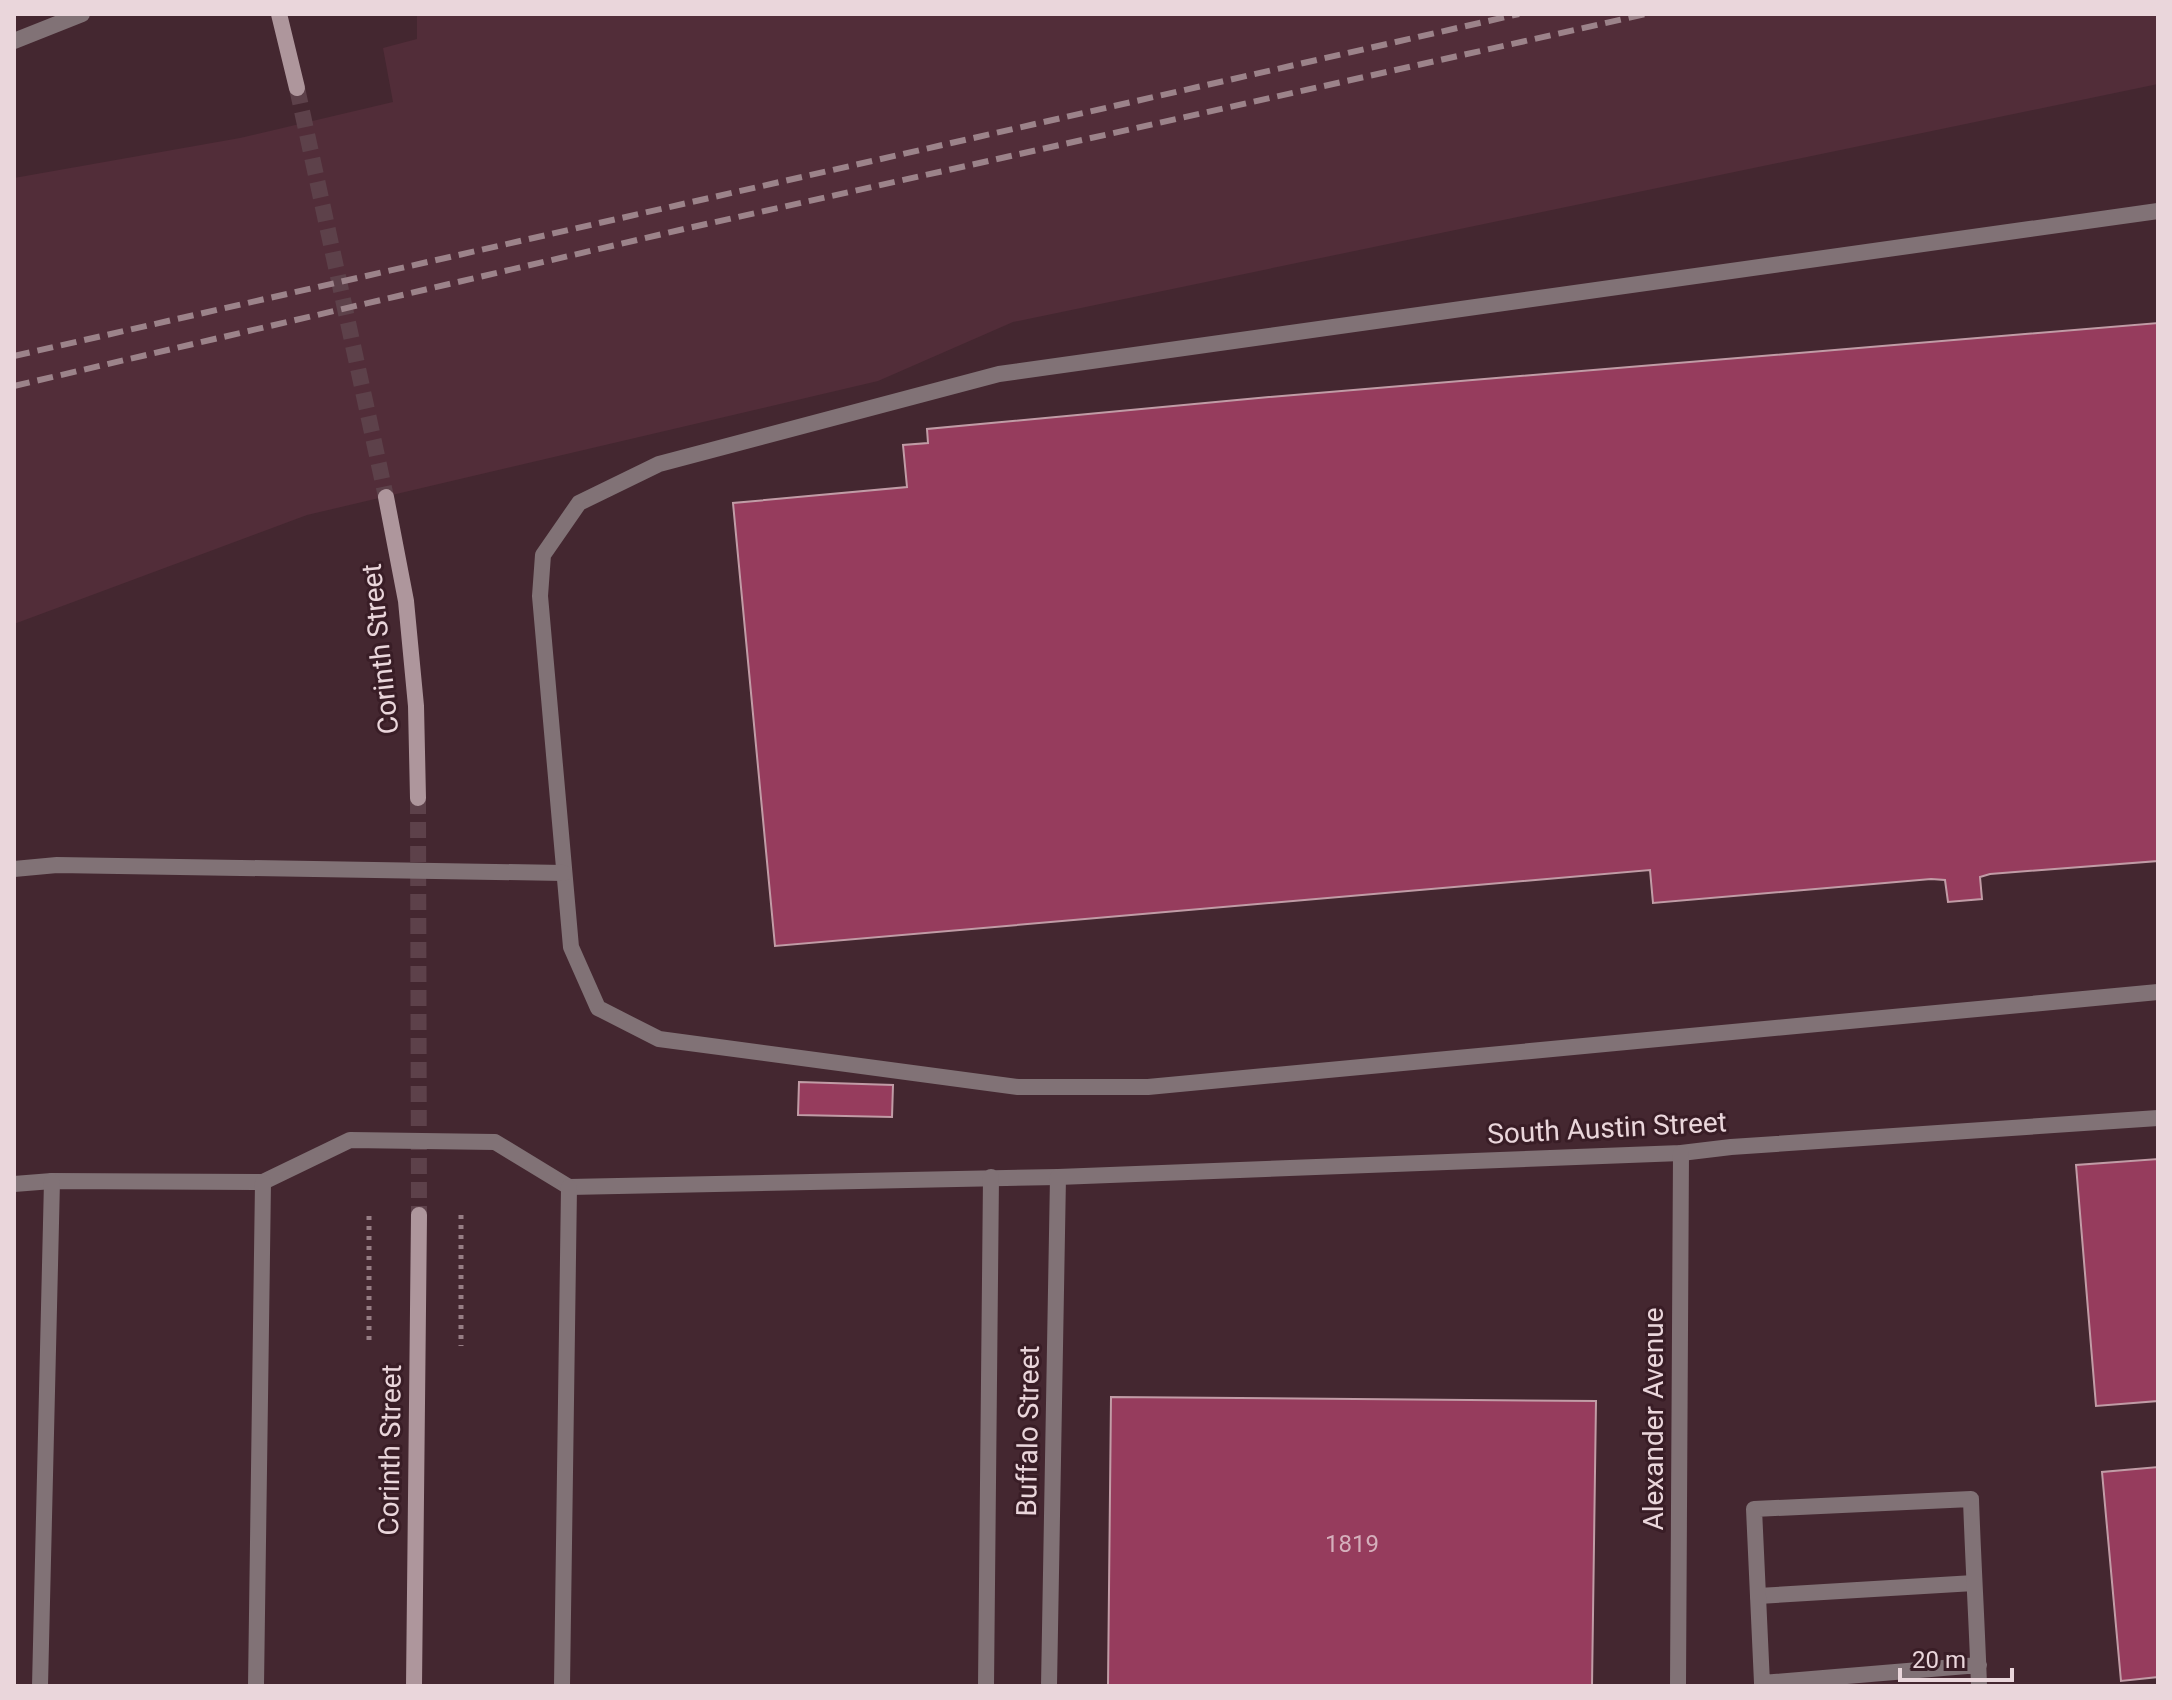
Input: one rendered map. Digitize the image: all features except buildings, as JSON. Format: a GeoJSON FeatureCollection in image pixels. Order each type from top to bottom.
{"type":"FeatureCollection","features":[{"type":"Feature","properties":{"kind":"main road"},"geometry":{"type":"LineString","coordinates":[[279,14],[297,88]]}},
{"type":"Feature","properties":{"kind":"main road","name":"Corinth Street"},"geometry":{"type":"LineString","coordinates":[[386,497],[406,601],[416,706],[418,798]]}},
{"type":"Feature","properties":{"kind":"main road","name":"Corinth Street"},"geometry":{"type":"LineString","coordinates":[[414,1686],[419,1215]]}},
{"type":"Feature","properties":{"kind":"street"},"geometry":{"type":"LineString","coordinates":[[14,41],[82,14]]}},
{"type":"Feature","properties":{"kind":"street"},"geometry":{"type":"LineString","coordinates":[[2158,211],[999,374],[659,464],[579,503],[543,555],[540,596],[571,947],[598,1008],[659,1039],[1018,1087],[1148,1087],[2158,992]]}},
{"type":"Feature","properties":{"kind":"street"},"geometry":{"type":"LineString","coordinates":[[14,869],[57,865],[564,873]]}},
{"type":"Feature","properties":{"kind":"street","name":"South Austin Street"},"geometry":{"type":"LineString","coordinates":[[569,1187],[1058,1177],[1681,1153],[2158,1118]]}},
{"type":"Feature","properties":{"kind":"street"},"geometry":{"type":"LineString","coordinates":[[14,1184],[52,1181],[263,1182],[350,1140],[495,1142],[569,1187],[562,1686]]}},
{"type":"Feature","properties":{"kind":"street","name":"Alexander Avenue"},"geometry":{"type":"LineString","coordinates":[[1678,1686],[1681,1153]]}},
{"type":"Feature","properties":{"kind":"street"},"geometry":{"type":"LineString","coordinates":[[986,1686],[991,1177]]}},
{"type":"Feature","properties":{"kind":"street","name":"Buffalo Street"},"geometry":{"type":"LineString","coordinates":[[1049,1686],[1058,1177]]}},
{"type":"Feature","properties":{"kind":"street"},"geometry":{"type":"LineString","coordinates":[[40,1686],[52,1181]]}},
{"type":"Feature","properties":{"kind":"street"},"geometry":{"type":"LineString","coordinates":[[256,1686],[263,1182]]}},
{"type":"Feature","properties":{"kind":"street"},"geometry":{"type":"LineString","coordinates":[[1979,1665],[1762,1683],[1754,1509],[1971,1499],[1979,1665],[1979,1686]]}},
{"type":"Feature","properties":{"kind":"street"},"geometry":{"type":"LineString","coordinates":[[1758,1596],[1974,1583]]}},
{"type":"Feature","properties":{"kind":"path"},"geometry":{"type":"LineString","coordinates":[[461,1215],[461,1346]]}},
{"type":"Feature","properties":{"kind":"path"},"geometry":{"type":"LineString","coordinates":[[369,1216],[369,1343]]}},
{"type":"Feature","properties":{"kind":"shaded area"},"geometry":{"type":"Polygon","coordinates":[[[417,14],[2158,14],[2158,84],[1013,322],[878,381],[307,515],[14,624],[14,178],[240,138],[393,102],[383,48],[417,39],[417,14]]]}},
{"type":"Feature","properties":{"kind":"tunnel"},"geometry":{"type":"LineString","coordinates":[[297,88],[386,497]]}},
{"type":"Feature","properties":{"kind":"tunnel"},"geometry":{"type":"LineString","coordinates":[[418,798],[419,1215]]}},
{"type":"Feature","properties":{"kind":"railway"},"geometry":{"type":"LineString","coordinates":[[14,356],[1519,14]]}},
{"type":"Feature","properties":{"kind":"railway"},"geometry":{"type":"LineString","coordinates":[[14,386],[684,229],[1646,14]]}}]}
